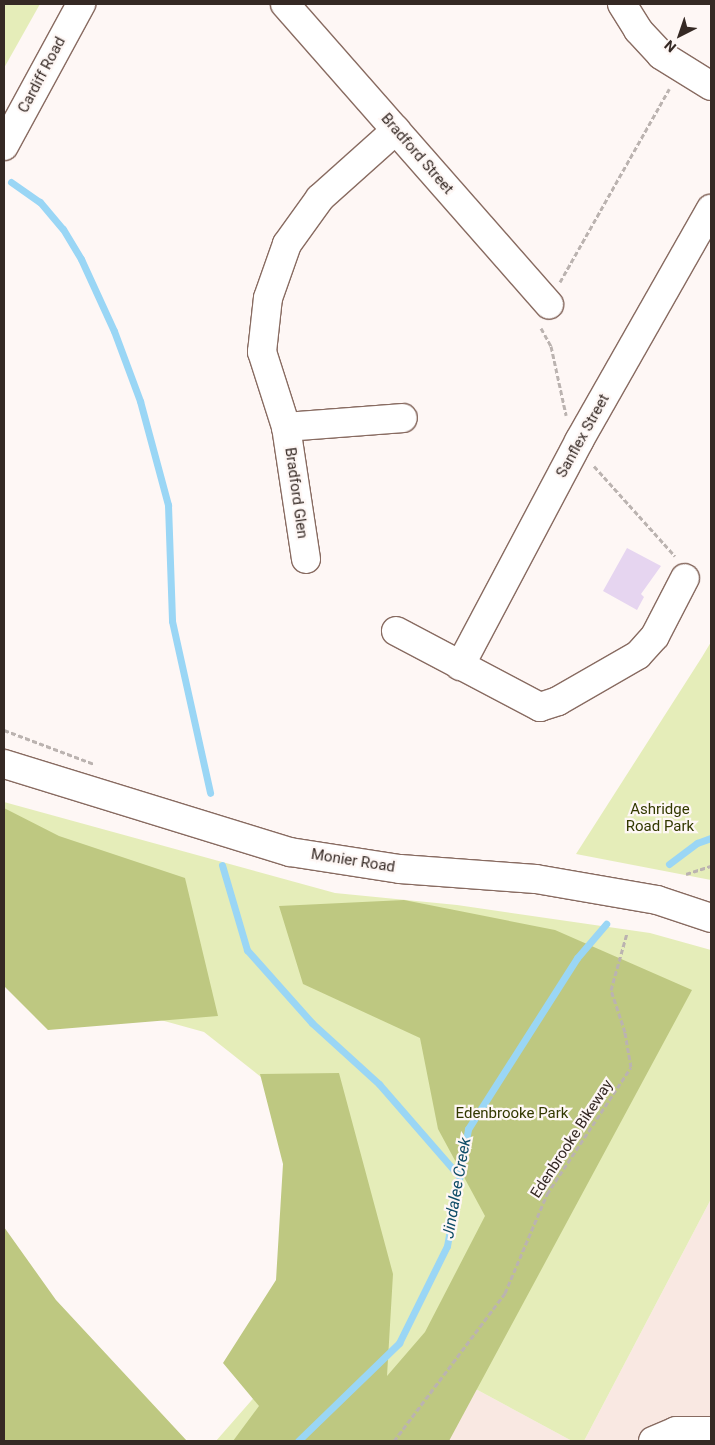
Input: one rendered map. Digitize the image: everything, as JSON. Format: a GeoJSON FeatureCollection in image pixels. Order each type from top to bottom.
{"type":"FeatureCollection","features":[{"type":"Feature","properties":{"kind":"street","name":"Cardiff Road"},"geometry":{"type":"LineString","coordinates":[[4,146],[81,4]]}},
{"type":"Feature","properties":{"kind":"street","name":"Bradford Street"},"geometry":{"type":"LineString","coordinates":[[285,4],[549,305]]}},
{"type":"Feature","properties":{"kind":"street"},"geometry":{"type":"LineString","coordinates":[[622,4],[638,30],[680,69],[711,86]]}},
{"type":"Feature","properties":{"kind":"street","name":"Bradford Glen"},"geometry":{"type":"LineString","coordinates":[[306,559],[286,427],[262,352],[268,298],[287,244],[320,198],[396,130]]}},
{"type":"Feature","properties":{"kind":"street","name":"Sanflex Street"},"geometry":{"type":"LineString","coordinates":[[460,666],[579,441],[711,209]]}},
{"type":"Feature","properties":{"kind":"street","name":"Bradford Glen"},"geometry":{"type":"LineString","coordinates":[[286,427],[402,418]]}},
{"type":"Feature","properties":{"kind":"street"},"geometry":{"type":"LineString","coordinates":[[396,631],[540,707],[558,701],[638,655],[655,636],[684,570]]}},
{"type":"Feature","properties":{"kind":"street","name":"Monier Road"},"geometry":{"type":"LineString","coordinates":[[4,764],[147,810],[290,852],[381,866],[536,879],[657,900],[711,918]]}},
{"type":"Feature","properties":{"kind":"street"},"geometry":{"type":"LineString","coordinates":[[653,1441],[676,1431],[711,1431]]}},
{"type":"Feature","properties":{"kind":"path"},"geometry":{"type":"LineString","coordinates":[[680,69],[569,263],[549,305],[537,320],[551,346],[567,422],[601,474],[684,570]]}},
{"type":"Feature","properties":{"kind":"path"},"geometry":{"type":"LineString","coordinates":[[4,730],[104,767]]}},
{"type":"Feature","properties":{"kind":"path"},"geometry":{"type":"LineString","coordinates":[[686,874],[711,866]]}},
{"type":"Feature","properties":{"kind":"path","name":"Edenbrooke Bikeway"},"geometry":{"type":"LineString","coordinates":[[394,1441],[505,1292],[547,1194],[631,1067],[612,990],[628,933]]}},
{"type":"Feature","properties":{"kind":"shaded area"},"geometry":{"type":"Polygon","coordinates":[[[711,1199],[711,1441],[584,1441],[711,1199]]]}},
{"type":"Feature","properties":{"kind":"shaded area"},"geometry":{"type":"Polygon","coordinates":[[[472,1387],[572,1441],[442,1441],[472,1387]]]}},
{"type":"Feature","properties":{"kind":"green space"},"geometry":{"type":"Polygon","coordinates":[[[4,4],[40,4],[4,68],[4,4]]]}},
{"type":"Feature","properties":{"kind":"green space","name":"Ashridge Road Park"},"geometry":{"type":"Polygon","coordinates":[[[711,642],[711,880],[576,854],[702,657],[711,642]]]}},
{"type":"Feature","properties":{"kind":"green space","name":"Edenbrooke Park"},"geometry":{"type":"Polygon","coordinates":[[[4,802],[335,893],[457,905],[650,933],[711,950],[711,1199],[584,1441],[572,1441],[472,1387],[442,1441],[216,1441],[257,1394],[305,1296],[275,1088],[204,1032],[139,1014],[4,985],[4,802]]]}},
{"type":"Feature","properties":{"kind":"green space"},"geometry":{"type":"Polygon","coordinates":[[[4,808],[59,836],[185,878],[218,1016],[48,1030],[4,986],[4,808]]]}},
{"type":"Feature","properties":{"kind":"green space"},"geometry":{"type":"Polygon","coordinates":[[[404,900],[555,930],[692,990],[449,1441],[233,1441],[259,1406],[223,1363],[276,1280],[283,1164],[260,1074],[339,1073],[393,1274],[387,1376],[425,1332],[485,1216],[438,1129],[420,1038],[303,984],[279,906],[404,900]]]}},
{"type":"Feature","properties":{"kind":"green space"},"geometry":{"type":"Polygon","coordinates":[[[4,1227],[56,1300],[187,1441],[4,1441],[4,1227]]]}},
{"type":"Feature","properties":{"kind":"building"},"geometry":{"type":"Polygon","coordinates":[[[627,548],[661,566],[641,594],[644,597],[637,610],[603,591],[627,548]]]}},
{"type":"Feature","properties":{"kind":"waterway"},"geometry":{"type":"LineString","coordinates":[[11,182],[40,202],[63,229],[81,259],[114,331],[140,401],[168,505],[172,621],[210,793]]}},
{"type":"Feature","properties":{"kind":"waterway"},"geometry":{"type":"LineString","coordinates":[[669,864],[697,843],[711,838]]}},
{"type":"Feature","properties":{"kind":"waterway"},"geometry":{"type":"LineString","coordinates":[[222,865],[247,950],[312,1023],[379,1084],[459,1176]]}},
{"type":"Feature","properties":{"kind":"waterway","name":"Jindalee Creek"},"geometry":{"type":"LineString","coordinates":[[298,1441],[399,1343],[447,1246],[468,1129],[577,958],[606,924]]}}]}
